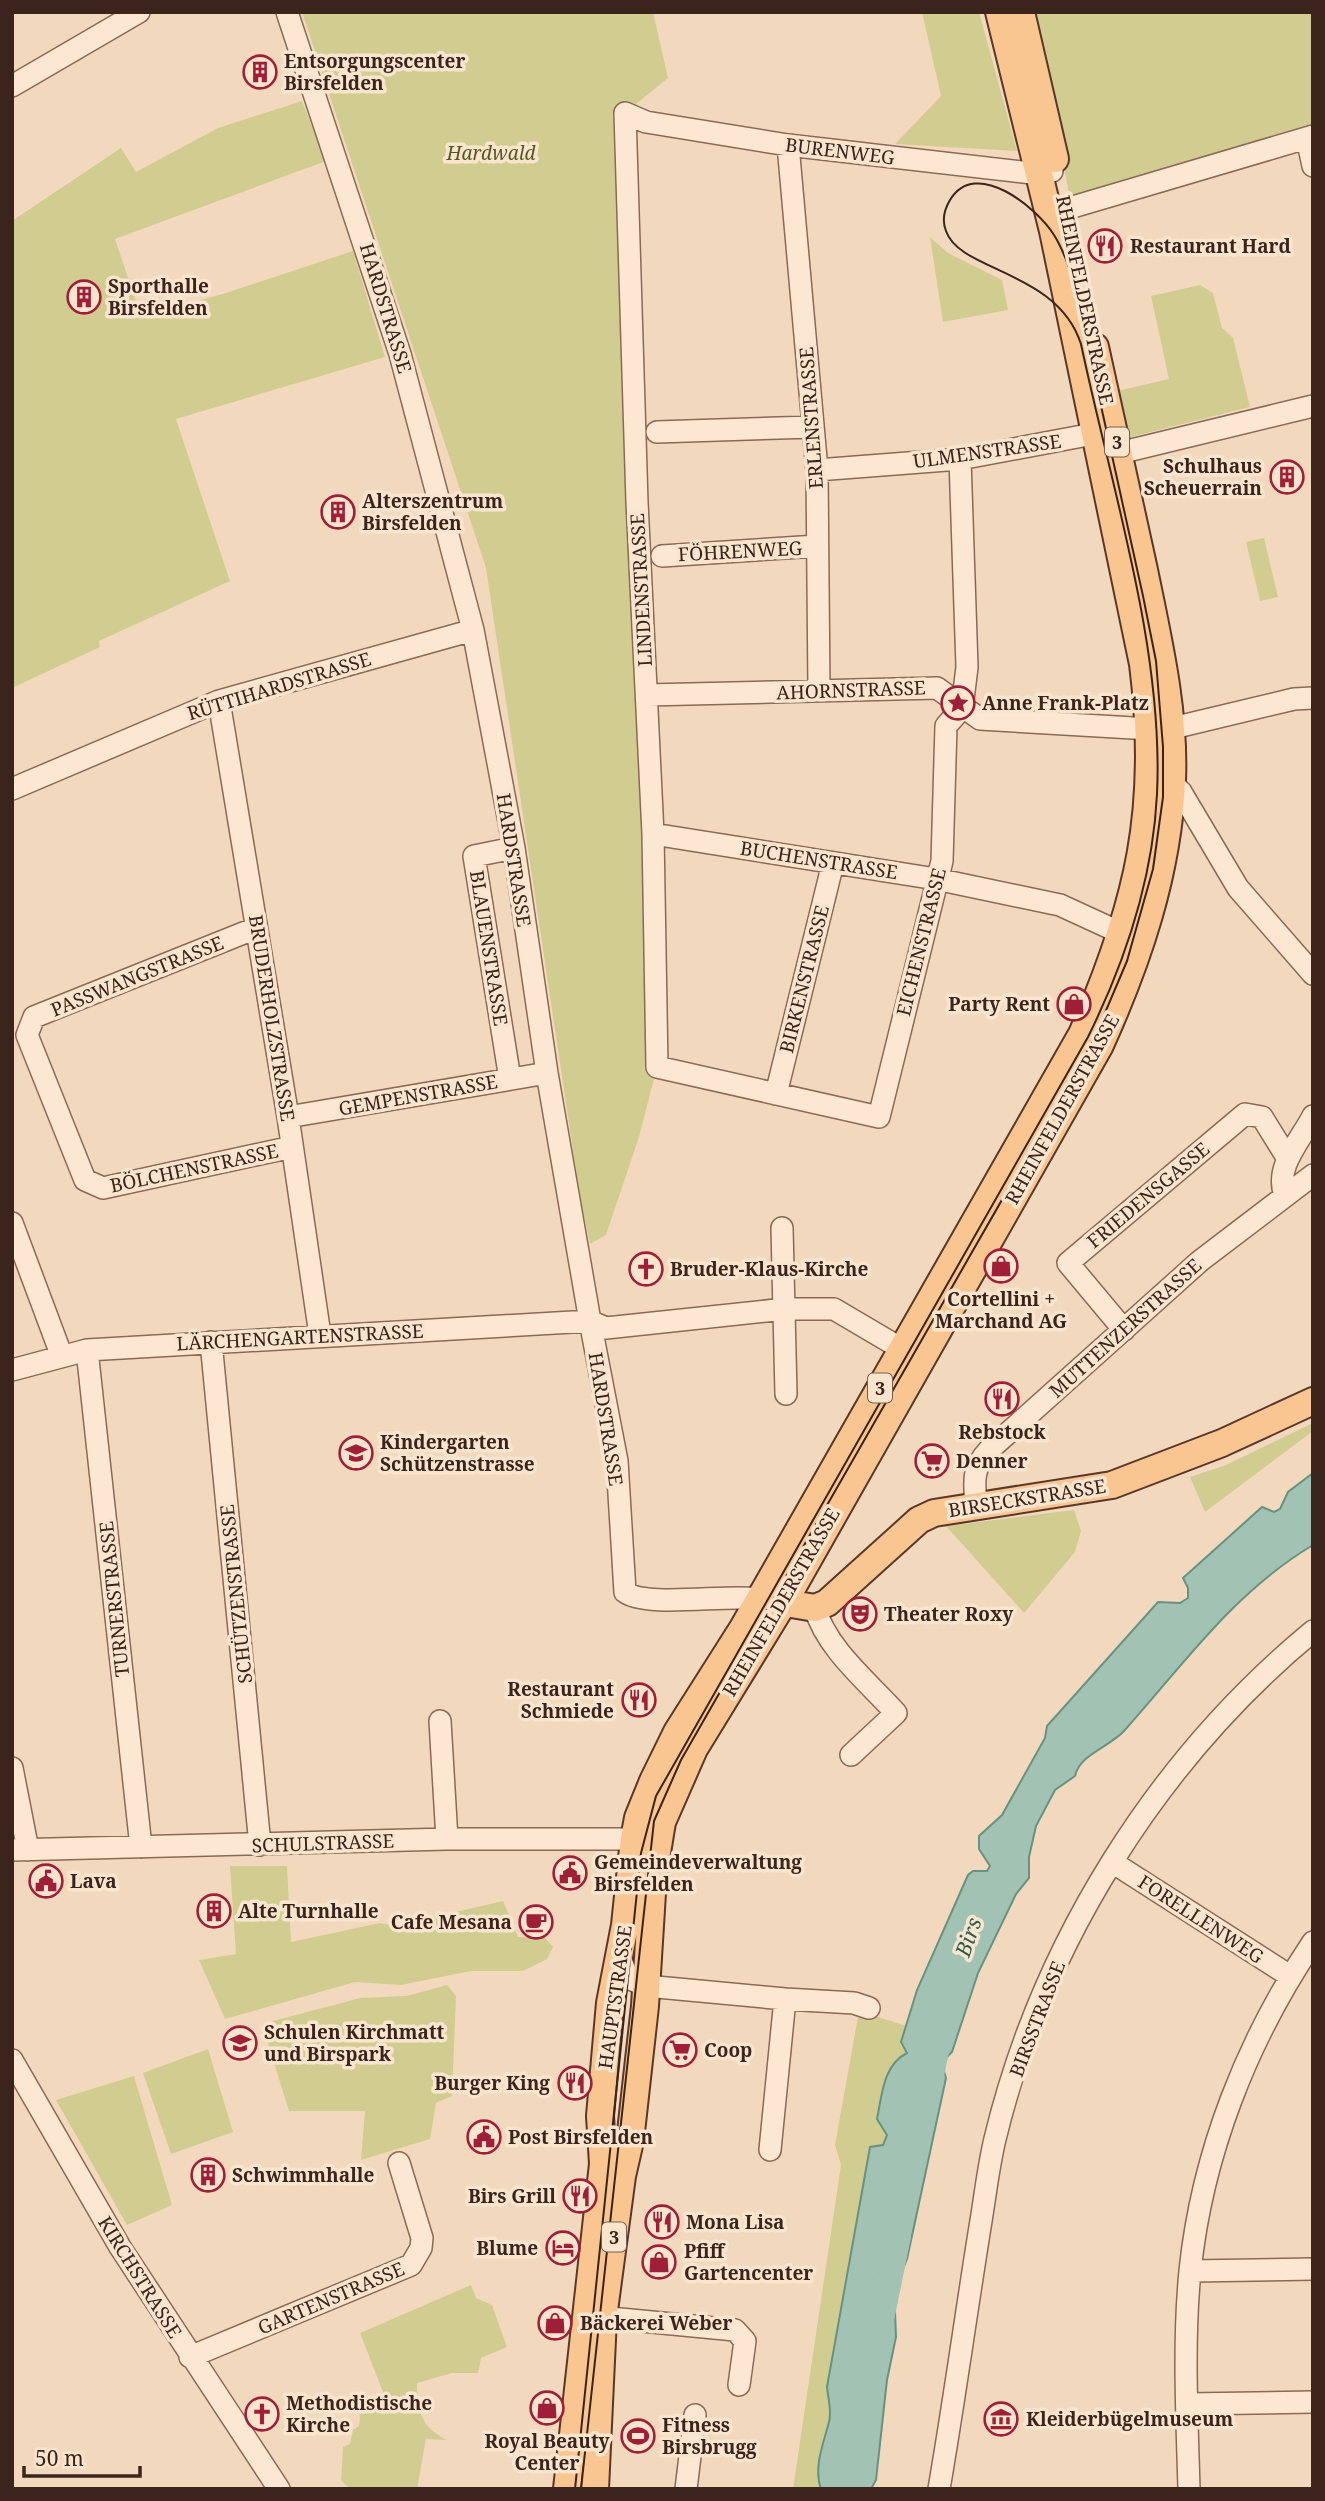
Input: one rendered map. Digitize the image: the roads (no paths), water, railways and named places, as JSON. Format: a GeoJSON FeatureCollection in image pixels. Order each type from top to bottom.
{"type":"FeatureCollection","features":[{"type":"Feature","properties":{"kind":"main road","name":"RHEINFELDERSTRASSE"},"geometry":{"type":"LineString","coordinates":[[999,12],[1049,172]]}},
{"type":"Feature","properties":{"kind":"main road","name":"RHEINFELDERSTRASSE"},"geometry":{"type":"LineString","coordinates":[[646,1842],[772,1600],[1132,938],[1139,867],[1161,781],[1160,728],[1140,651],[1110,439],[1057,213],[1021,12]]}},
{"type":"Feature","properties":{"kind":"main road","name":"BIRSECKSTRASSE"},"geometry":{"type":"LineString","coordinates":[[815,1608],[840,1594],[919,1520],[949,1508],[1074,1493],[1112,1485],[1222,1443],[1313,1401]]}},
{"type":"Feature","properties":{"kind":"main road"},"geometry":{"type":"LineString","coordinates":[[772,1600],[815,1608]]}},
{"type":"Feature","properties":{"kind":"main road","name":"HAUPTSTRASSE"},"geometry":{"type":"LineString","coordinates":[[595,2489],[595,2317],[603,2159],[600,2116],[610,2003],[646,1842]]}},
{"type":"Feature","properties":{"kind":"main road","name":"HAUPTSTRASSE"},"geometry":{"type":"LineString","coordinates":[[567,2489],[595,2317],[630,2141],[646,1986],[646,1842]]}},
{"type":"Feature","properties":{"kind":"street"},"geometry":{"type":"LineString","coordinates":[[12,86],[139,12]]}},
{"type":"Feature","properties":{"kind":"street","name":"HARDSTRASSE"},"geometry":{"type":"LineString","coordinates":[[287,12],[365,239],[400,354],[473,630],[514,848],[547,1073],[617,1461],[625,1592],[641,1600],[727,1596],[772,1600]]}},
{"type":"Feature","properties":{"kind":"street","name":"BURENWEG"},"geometry":{"type":"LineString","coordinates":[[625,113],[646,122],[788,145],[1049,172]]}},
{"type":"Feature","properties":{"kind":"street","name":"LINDENSTRASSE"},"geometry":{"type":"LineString","coordinates":[[625,113],[653,834],[657,1068]]}},
{"type":"Feature","properties":{"kind":"street"},"geometry":{"type":"LineString","coordinates":[[1057,213],[1310,137],[1313,166]]}},
{"type":"Feature","properties":{"kind":"street","name":"ERLENSTRASSE"},"geometry":{"type":"LineString","coordinates":[[788,145],[817,470],[819,691]]}},
{"type":"Feature","properties":{"kind":"street","name":"ULMENSTRASSE"},"geometry":{"type":"LineString","coordinates":[[817,470],[960,459],[1110,439],[1313,406]]}},
{"type":"Feature","properties":{"kind":"street"},"geometry":{"type":"LineString","coordinates":[[657,432],[812,427]]}},
{"type":"Feature","properties":{"kind":"street","name":"EICHENSTRASSE"},"geometry":{"type":"LineString","coordinates":[[657,1068],[879,1117],[942,861],[946,726],[962,708],[967,667],[960,459]]}},
{"type":"Feature","properties":{"kind":"street","name":"FÖHRENWEG"},"geometry":{"type":"LineString","coordinates":[[662,556],[817,546]]}},
{"type":"Feature","properties":{"kind":"street","name":"RÜTTIHARDSTRASSE"},"geometry":{"type":"LineString","coordinates":[[12,789],[219,701],[473,630]]}},
{"type":"Feature","properties":{"kind":"street","name":"AHORNSTRASSE"},"geometry":{"type":"LineString","coordinates":[[647,695],[937,688],[980,719],[1160,728],[1294,699],[1313,698]]}},
{"type":"Feature","properties":{"kind":"street","name":"BRUDERHOLZSTRASSE"},"geometry":{"type":"LineString","coordinates":[[219,701],[288,1116],[320,1335]]}},
{"type":"Feature","properties":{"kind":"street"},"geometry":{"type":"LineString","coordinates":[[1161,781],[1238,888],[1313,974]]}},
{"type":"Feature","properties":{"kind":"street","name":"BUCHENSTRASSE"},"geometry":{"type":"LineString","coordinates":[[653,834],[936,879],[1060,905],[1132,938]]}},
{"type":"Feature","properties":{"kind":"street","name":"BLAUENSTRASSE"},"geometry":{"type":"LineString","coordinates":[[510,1079],[474,856],[514,848]]}},
{"type":"Feature","properties":{"kind":"street","name":"BIRKENSTRASSE"},"geometry":{"type":"LineString","coordinates":[[776,1094],[833,863]]}},
{"type":"Feature","properties":{"kind":"street","name":"PASSWANGSTRASSE"},"geometry":{"type":"LineString","coordinates":[[27,1035],[34,1017],[256,928]]}},
{"type":"Feature","properties":{"kind":"street","name":"BÖLCHENSTRASSE"},"geometry":{"type":"LineString","coordinates":[[27,1035],[85,1180],[103,1188],[292,1147]]}},
{"type":"Feature","properties":{"kind":"street","name":"GEMPENSTRASSE"},"geometry":{"type":"LineString","coordinates":[[288,1116],[547,1073]]}},
{"type":"Feature","properties":{"kind":"street","name":"FRIEDENSGASSE"},"geometry":{"type":"LineString","coordinates":[[1124,1330],[1068,1263],[1245,1114],[1262,1117],[1288,1159]]}},
{"type":"Feature","properties":{"kind":"street"},"geometry":{"type":"LineString","coordinates":[[1285,1195],[1281,1183],[1288,1159],[1313,1116]]}},
{"type":"Feature","properties":{"kind":"street","name":"MUTTENZERSTRASSE"},"geometry":{"type":"LineString","coordinates":[[976,1505],[974,1475],[980,1459],[1200,1261],[1313,1175]]}},
{"type":"Feature","properties":{"kind":"street"},"geometry":{"type":"LineString","coordinates":[[12,1223],[61,1354]]}},
{"type":"Feature","properties":{"kind":"street"},"geometry":{"type":"LineString","coordinates":[[782,1228],[786,1394]]}},
{"type":"Feature","properties":{"kind":"street","name":"LÄRCHENGARTENSTRASSE"},"geometry":{"type":"LineString","coordinates":[[12,1370],[61,1354],[87,1350],[590,1321],[607,1328],[785,1309],[834,1309],[890,1342]]}},
{"type":"Feature","properties":{"kind":"street","name":"SCHÜTZENSTRASSE"},"geometry":{"type":"LineString","coordinates":[[211,1342],[260,1845]]}},
{"type":"Feature","properties":{"kind":"street","name":"TURNERSTRASSE"},"geometry":{"type":"LineString","coordinates":[[87,1350],[141,1847]]}},
{"type":"Feature","properties":{"kind":"street"},"geometry":{"type":"LineString","coordinates":[[815,1608],[820,1625],[831,1640],[896,1713],[851,1755]]}},
{"type":"Feature","properties":{"kind":"street","name":"BIRSSTRASSE"},"geometry":{"type":"LineString","coordinates":[[939,2489],[995,2139],[1021,2056],[1058,1959],[1112,1862],[1148,1808],[1196,1746],[1269,1667],[1313,1632]]}},
{"type":"Feature","properties":{"kind":"street"},"geometry":{"type":"LineString","coordinates":[[440,1721],[447,1839]]}},
{"type":"Feature","properties":{"kind":"street"},"geometry":{"type":"LineString","coordinates":[[12,1768],[20,1850]]}},
{"type":"Feature","properties":{"kind":"street","name":"SCHULSTRASSE"},"geometry":{"type":"LineString","coordinates":[[20,1850],[447,1839],[646,1842]]}},
{"type":"Feature","properties":{"kind":"street","name":"FORELLENWEG"},"geometry":{"type":"LineString","coordinates":[[1112,1862],[1290,1976]]}},
{"type":"Feature","properties":{"kind":"street"},"geometry":{"type":"LineString","coordinates":[[1189,2489],[1187,2404],[1190,2271],[1201,2199],[1227,2109],[1248,2056],[1290,1976],[1313,1942]]}},
{"type":"Feature","properties":{"kind":"street"},"geometry":{"type":"LineString","coordinates":[[620,1958],[628,1978],[646,1986],[854,2004],[869,2008]]}},
{"type":"Feature","properties":{"kind":"street"},"geometry":{"type":"LineString","coordinates":[[770,2150],[785,1999]]}},
{"type":"Feature","properties":{"kind":"street","name":"KIRCHSTRASSE"},"geometry":{"type":"LineString","coordinates":[[12,2060],[120,2247],[279,2489]]}},
{"type":"Feature","properties":{"kind":"street","name":"GARTENSTRASSE"},"geometry":{"type":"LineString","coordinates":[[190,2357],[411,2265],[421,2248],[422,2238],[399,2163]]}},
{"type":"Feature","properties":{"kind":"street"},"geometry":{"type":"LineString","coordinates":[[1190,2271],[1313,2269]]}},
{"type":"Feature","properties":{"kind":"street"},"geometry":{"type":"LineString","coordinates":[[595,2317],[735,2330],[745,2341],[739,2385]]}},
{"type":"Feature","properties":{"kind":"street"},"geometry":{"type":"LineString","coordinates":[[1187,2404],[1313,2402]]}},
{"type":"Feature","properties":{"kind":"street"},"geometry":{"type":"LineString","coordinates":[[686,2489],[695,2415]]}},
{"type":"Feature","properties":{"kind":"water"},"geometry":{"type":"Polygon","coordinates":[[[1313,1473],[1313,1545],[1259,1584],[1211,1630],[1124,1731],[1088,1757],[1075,1776],[1055,1790],[1036,1826],[1029,1857],[1029,1878],[1016,1894],[978,1973],[952,2052],[947,2057],[927,2054],[926,2062],[943,2068],[946,2078],[907,2259],[900,2276],[880,2271],[875,2279],[894,2286],[896,2337],[887,2380],[876,2480],[871,2489],[821,2489],[819,2463],[830,2414],[827,2387],[870,2147],[883,2145],[887,2135],[877,2119],[882,2091],[893,2065],[907,2053],[901,2042],[917,1990],[968,1875],[973,1871],[987,1871],[990,1866],[979,1849],[979,1836],[1002,1815],[1045,1738],[1047,1726],[1158,1602],[1180,1603],[1188,1598],[1188,1588],[1183,1578],[1262,1507],[1274,1512],[1280,1509],[1288,1492],[1313,1473]]]}},
{"type":"Feature","properties":{"kind":"waterway","name":"Birs"},"geometry":{"type":"LineString","coordinates":[[925,2100],[942,2016]]}},
{"type":"Feature","properties":{"kind":"waterway","name":"Birs"},"geometry":{"type":"LineString","coordinates":[[880,2319],[897,2236]]}},
{"type":"Feature","properties":{"kind":"tram line"},"geometry":{"type":"LineString","coordinates":[[575,2489],[641,1853],[656,1796],[1088,1037],[1125,949],[1150,857],[1157,794],[1157,739],[1152,682],[1133,568],[1081,344],[1069,320],[1052,301],[1031,287],[970,256],[955,245],[945,227],[946,208],[961,188],[975,184],[990,185],[1020,201],[1046,224],[1060,246],[1073,279],[1156,661],[1163,747],[1163,797],[1153,869],[1127,961],[1093,1041],[681,1760],[654,1821],[581,2489]]}},
{"type":"Feature","properties":{"kind":"place","name":"Entsorgungscenter Birsfelden"},"geometry":{"type":"Point","coordinates":[260,72]}},
{"type":"Feature","properties":{"kind":"place","name":"Restaurant Hard"},"geometry":{"type":"Point","coordinates":[1105,246]}},
{"type":"Feature","properties":{"kind":"place","name":"Sporthalle Birsfelden"},"geometry":{"type":"Point","coordinates":[84,297]}},
{"type":"Feature","properties":{"kind":"place","name":"Schulhaus Scheuerrain"},"geometry":{"type":"Point","coordinates":[1287,477]}},
{"type":"Feature","properties":{"kind":"place","name":"Alterszentrum Birsfelden"},"geometry":{"type":"Point","coordinates":[338,512]}},
{"type":"Feature","properties":{"kind":"place","name":"Anne Frank-Platz"},"geometry":{"type":"Point","coordinates":[958,703]}},
{"type":"Feature","properties":{"kind":"place","name":"Party Rent"},"geometry":{"type":"Point","coordinates":[1074,1004]}},
{"type":"Feature","properties":{"kind":"place","name":"Cortellini + Marchand AG"},"geometry":{"type":"Point","coordinates":[1001,1266]}},
{"type":"Feature","properties":{"kind":"place","name":"Bruder-Klaus-Kirche"},"geometry":{"type":"Point","coordinates":[646,1269]}},
{"type":"Feature","properties":{"kind":"place","name":"Rebstock"},"geometry":{"type":"Point","coordinates":[1002,1399]}},
{"type":"Feature","properties":{"kind":"place","name":"Kindergarten Schützenstrasse"},"geometry":{"type":"Point","coordinates":[356,1453]}},
{"type":"Feature","properties":{"kind":"place","name":"Denner"},"geometry":{"type":"Point","coordinates":[932,1461]}},
{"type":"Feature","properties":{"kind":"place","name":"Theater Roxy"},"geometry":{"type":"Point","coordinates":[860,1614]}},
{"type":"Feature","properties":{"kind":"place","name":"Restaurant Schmiede"},"geometry":{"type":"Point","coordinates":[639,1700]}},
{"type":"Feature","properties":{"kind":"place","name":"Gemeindeverwaltung Birsfelden"},"geometry":{"type":"Point","coordinates":[570,1873]}},
{"type":"Feature","properties":{"kind":"place","name":"Lava"},"geometry":{"type":"Point","coordinates":[46,1881]}},
{"type":"Feature","properties":{"kind":"place","name":"Alte Turnhalle"},"geometry":{"type":"Point","coordinates":[214,1911]}},
{"type":"Feature","properties":{"kind":"place","name":"Cafe Mesana"},"geometry":{"type":"Point","coordinates":[536,1922]}},
{"type":"Feature","properties":{"kind":"place","name":"Schulen Kirchmatt und Birspark"},"geometry":{"type":"Point","coordinates":[240,2043]}},
{"type":"Feature","properties":{"kind":"place","name":"Coop"},"geometry":{"type":"Point","coordinates":[680,2050]}},
{"type":"Feature","properties":{"kind":"place","name":"Burger King"},"geometry":{"type":"Point","coordinates":[575,2083]}},
{"type":"Feature","properties":{"kind":"place","name":"Post Birsfelden"},"geometry":{"type":"Point","coordinates":[484,2137]}},
{"type":"Feature","properties":{"kind":"place","name":"Schwimmhalle"},"geometry":{"type":"Point","coordinates":[208,2175]}},
{"type":"Feature","properties":{"kind":"place","name":"Birs Grill"},"geometry":{"type":"Point","coordinates":[580,2196]}},
{"type":"Feature","properties":{"kind":"place","name":"Mona Lisa"},"geometry":{"type":"Point","coordinates":[662,2222]}},
{"type":"Feature","properties":{"kind":"place","name":"Blume"},"geometry":{"type":"Point","coordinates":[563,2248]}},
{"type":"Feature","properties":{"kind":"place","name":"Pfiff Gartencenter"},"geometry":{"type":"Point","coordinates":[659,2262]}},
{"type":"Feature","properties":{"kind":"place","name":"Bäckerei Weber"},"geometry":{"type":"Point","coordinates":[555,2323]}},
{"type":"Feature","properties":{"kind":"place","name":"Royal Beauty Center"},"geometry":{"type":"Point","coordinates":[547,2408]}},
{"type":"Feature","properties":{"kind":"place","name":"Methodistische Kirche"},"geometry":{"type":"Point","coordinates":[262,2414]}},
{"type":"Feature","properties":{"kind":"place","name":"Kleiderbügelmuseum"},"geometry":{"type":"Point","coordinates":[1001,2419]}},
{"type":"Feature","properties":{"kind":"place","name":"Fitness Birsbrugg"},"geometry":{"type":"Point","coordinates":[638,2436]}},
{"type":"Feature","properties":{"kind":"park label","name":"Hardwald"},"geometry":{"type":"Point","coordinates":[491,153]}}]}
